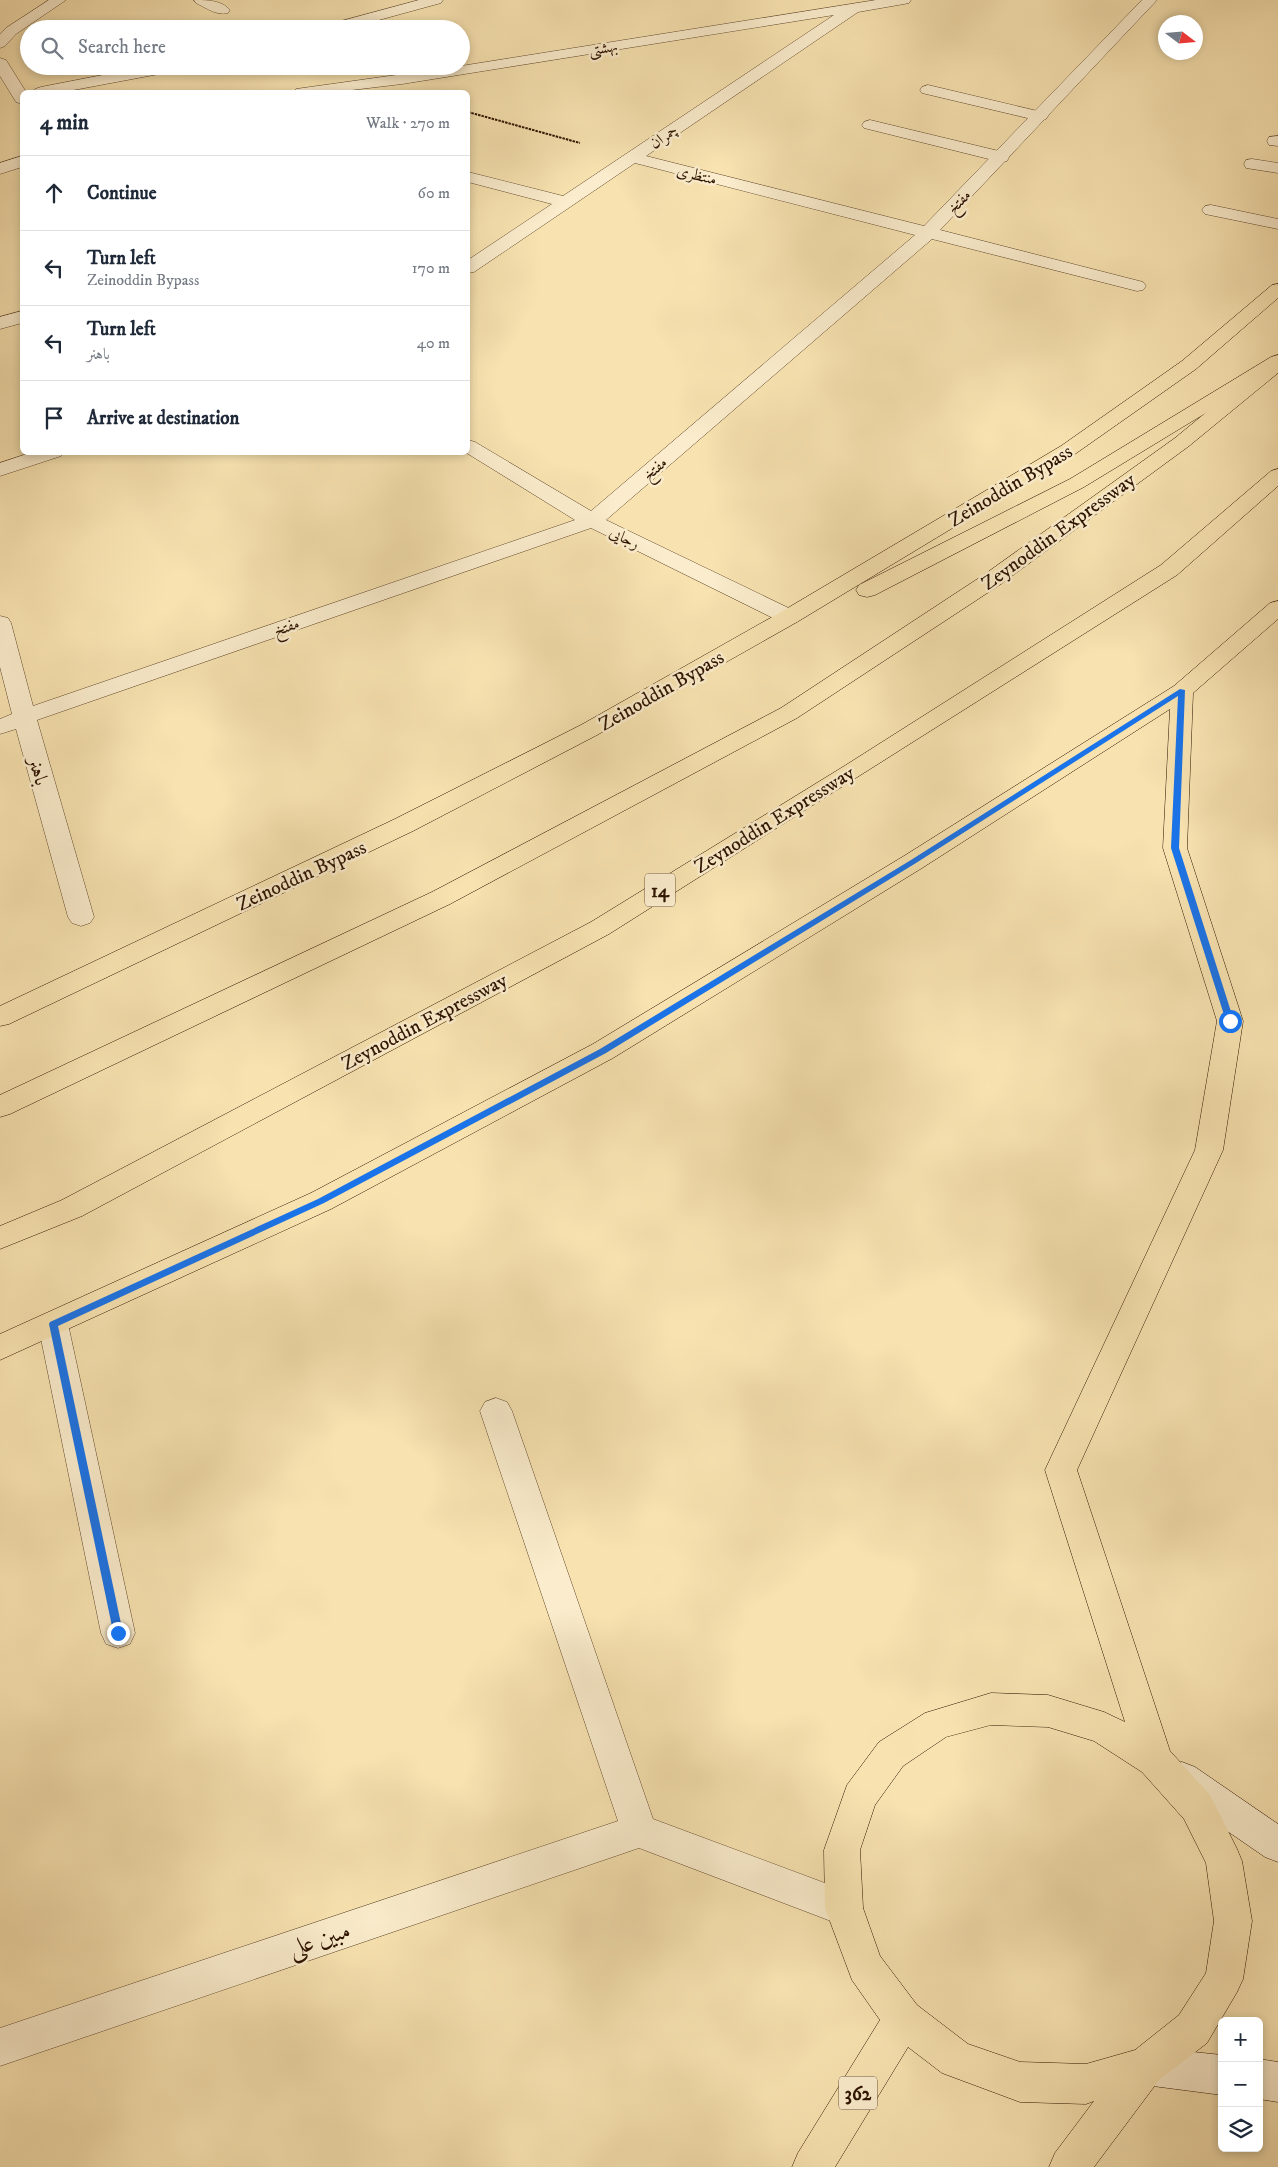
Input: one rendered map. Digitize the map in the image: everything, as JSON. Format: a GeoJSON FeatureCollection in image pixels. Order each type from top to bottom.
{"type":"FeatureCollection","features":[{"type":"Feature","properties":{"kind":"main road","name":"Zeinoddin Bypass"},"geometry":{"type":"LineString","coordinates":[[0,1018],[404,825],[590,730],[789,617],[1068,450],[1189,366],[1278,289]]}},
{"type":"Feature","properties":{"kind":"main road"},"geometry":{"type":"LineString","coordinates":[[590,730],[1077,484],[1278,362]]}},
{"type":"Feature","properties":{"kind":"main road","name":"Zeynoddin Expressway"},"geometry":{"type":"LineString","coordinates":[[0,1106],[441,898],[789,713],[993,579],[1182,442],[1278,362]]}},
{"type":"Feature","properties":{"kind":"main road","name":"Zeynoddin Expressway"},"geometry":{"type":"LineString","coordinates":[[0,1238],[72,1208],[600,928],[854,770],[1169,570],[1278,475]]}},
{"type":"Feature","properties":{"kind":"main road"},"geometry":{"type":"LineString","coordinates":[[0,1348],[321,1201],[603,1051],[913,862],[1182,690],[1278,608]]}},
{"type":"Feature","properties":{"kind":"main road"},"geometry":{"type":"LineString","coordinates":[[1155,1760],[1062,1470],[1209,1150],[1230,1021],[1175,848],[1182,690]]}},
{"type":"Feature","properties":{"kind":"main road"},"geometry":{"type":"LineString","coordinates":[[1069,2167],[1145,2066],[1193,2029],[1224,1979],[1233,1921],[1224,1861],[1197,1807],[1155,1760],[1104,1728],[1048,1711],[991,1709],[937,1724],[891,1754],[860,1797],[842,1850],[844,1908],[865,1967],[903,2019],[956,2059],[1020,2082],[1086,2084],[1145,2066]]}},
{"type":"Feature","properties":{"kind":"main road","name":"362"},"geometry":{"type":"LineString","coordinates":[[812,2167],[903,2019]]}},
{"type":"Feature","properties":{"kind":"street"},"geometry":{"type":"LineString","coordinates":[[28,20],[59,0]]}},
{"type":"Feature","properties":{"kind":"street"},"geometry":{"type":"LineString","coordinates":[[201,0],[223,10]]}},
{"type":"Feature","properties":{"kind":"street"},"geometry":{"type":"LineString","coordinates":[[362,20],[436,0]]}},
{"type":"Feature","properties":{"kind":"street","name":"بهشتی"},"geometry":{"type":"LineString","coordinates":[[470,68],[904,0]]}},
{"type":"Feature","properties":{"kind":"street","name":"مفتخ"},"geometry":{"type":"LineString","coordinates":[[0,727],[24,717],[592,521],[927,234],[1150,0]]}},
{"type":"Feature","properties":{"kind":"street","name":"چمران"},"geometry":{"type":"LineString","coordinates":[[470,267],[859,6]]}},
{"type":"Feature","properties":{"kind":"street"},"geometry":{"type":"LineString","coordinates":[[0,43],[11,31],[20,25]]}},
{"type":"Feature","properties":{"kind":"street"},"geometry":{"type":"LineString","coordinates":[[0,63],[20,94]]}},
{"type":"Feature","properties":{"kind":"street"},"geometry":{"type":"LineString","coordinates":[[52,90],[129,75]]}},
{"type":"Feature","properties":{"kind":"street","name":"بهشتی"},"geometry":{"type":"LineString","coordinates":[[317,90],[427,75]]}},
{"type":"Feature","properties":{"kind":"street"},"geometry":{"type":"LineString","coordinates":[[928,90],[1040,116]]}},
{"type":"Feature","properties":{"kind":"street"},"geometry":{"type":"LineString","coordinates":[[870,125],[1001,157]]}},
{"type":"Feature","properties":{"kind":"street"},"geometry":{"type":"LineString","coordinates":[[0,156],[20,153]]}},
{"type":"Feature","properties":{"kind":"street","name":"منتظری"},"geometry":{"type":"LineString","coordinates":[[631,157],[1137,286]]}},
{"type":"Feature","properties":{"kind":"street"},"geometry":{"type":"LineString","coordinates":[[0,169],[20,162]]}},
{"type":"Feature","properties":{"kind":"street"},"geometry":{"type":"LineString","coordinates":[[1252,164],[1278,168]]}},
{"type":"Feature","properties":{"kind":"street"},"geometry":{"type":"LineString","coordinates":[[470,178],[565,202]]}},
{"type":"Feature","properties":{"kind":"street"},"geometry":{"type":"LineString","coordinates":[[1211,210],[1278,224]]}},
{"type":"Feature","properties":{"kind":"street"},"geometry":{"type":"LineString","coordinates":[[0,323],[20,318]]}},
{"type":"Feature","properties":{"kind":"street","name":"رجایی"},"geometry":{"type":"LineString","coordinates":[[470,447],[592,521],[789,617]]}},
{"type":"Feature","properties":{"kind":"street"},"geometry":{"type":"LineString","coordinates":[[0,470],[45,455]]}},
{"type":"Feature","properties":{"kind":"street","name":"باهنر"},"geometry":{"type":"LineString","coordinates":[[0,625],[81,918]]}},
{"type":"Feature","properties":{"kind":"street"},"geometry":{"type":"LineString","coordinates":[[53,1324],[118,1633]]}},
{"type":"Feature","properties":{"kind":"street"},"geometry":{"type":"LineString","coordinates":[[496,1412],[639,1831],[844,1908]]}},
{"type":"Feature","properties":{"kind":"street"},"geometry":{"type":"LineString","coordinates":[[1155,1760],[1278,1845]]}},
{"type":"Feature","properties":{"kind":"street","name":"مبین علی"},"geometry":{"type":"LineString","coordinates":[[0,2047],[639,1831]]}},
{"type":"Feature","properties":{"kind":"street"},"geometry":{"type":"LineString","coordinates":[[1145,2066],[1218,2075]]}},
{"type":"Feature","properties":{"kind":"street"},"geometry":{"type":"LineString","coordinates":[[1263,2080],[1278,2082]]}},
{"type":"Feature","properties":{"kind":"path"},"geometry":{"type":"LineString","coordinates":[[470,113],[631,157]]}},
{"type":"Feature","properties":{"kind":"route"},"geometry":{"type":"LineString","coordinates":[[118,1633],[53,1324],[321,1201],[603,1051],[913,862],[1182,690],[1175,848],[1230,1021]]}}]}
